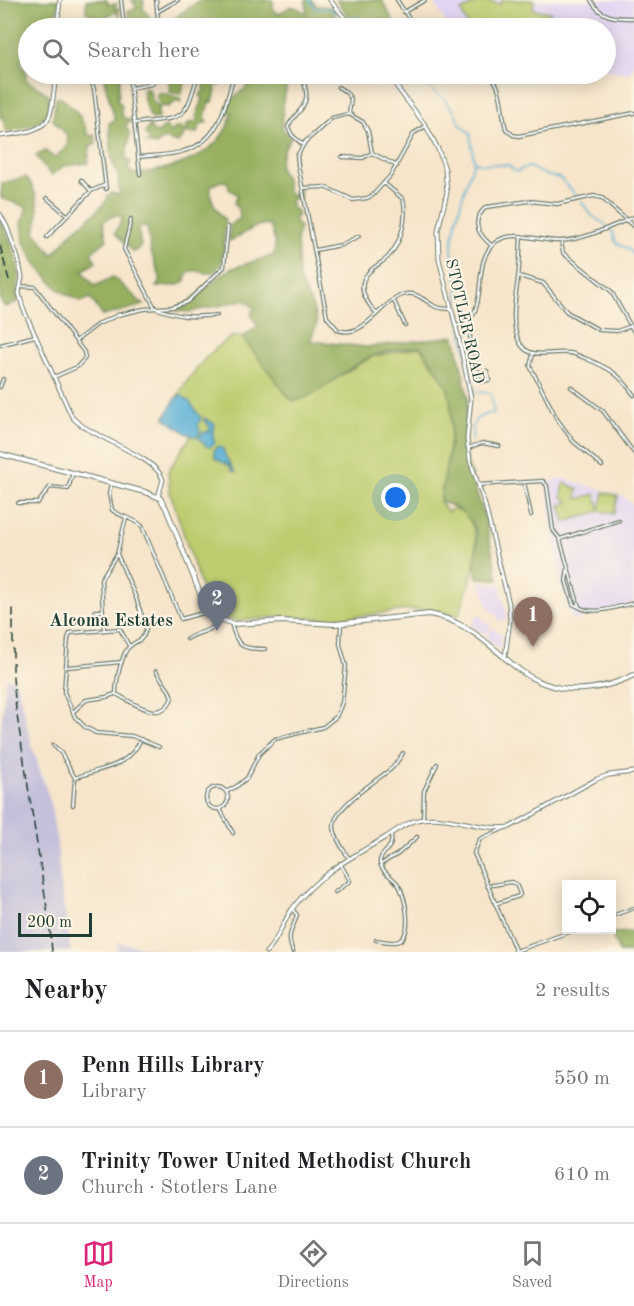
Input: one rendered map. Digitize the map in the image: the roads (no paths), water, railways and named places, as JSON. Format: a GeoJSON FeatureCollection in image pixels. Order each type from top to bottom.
{"type":"FeatureCollection","features":[{"type":"Feature","properties":{"kind":"main road"},"geometry":{"type":"LineString","coordinates":[[0,454],[158,497],[166,508],[202,597],[210,611],[220,619],[231,623],[281,621],[341,623],[423,614],[436,615],[477,635],[522,671],[537,680],[567,689],[589,689],[606,687],[634,675]]}},
{"type":"Feature","properties":{"kind":"street"},"geometry":{"type":"LineString","coordinates":[[58,18],[60,0]]}},
{"type":"Feature","properties":{"kind":"street"},"geometry":{"type":"LineString","coordinates":[[121,0],[123,18]]}},
{"type":"Feature","properties":{"kind":"street"},"geometry":{"type":"LineString","coordinates":[[156,0],[158,18]]}},
{"type":"Feature","properties":{"kind":"street"},"geometry":{"type":"LineString","coordinates":[[157,12],[178,0]]}},
{"type":"Feature","properties":{"kind":"street"},"geometry":{"type":"LineString","coordinates":[[330,0],[344,18]]}},
{"type":"Feature","properties":{"kind":"street"},"geometry":{"type":"LineString","coordinates":[[398,0],[408,18]]}},
{"type":"Feature","properties":{"kind":"street"},"geometry":{"type":"LineString","coordinates":[[404,12],[425,0]]}},
{"type":"Feature","properties":{"kind":"street"},"geometry":{"type":"LineString","coordinates":[[591,0],[600,11],[615,18]]}},
{"type":"Feature","properties":{"kind":"street"},"geometry":{"type":"LineString","coordinates":[[616,18],[632,18]]}},
{"type":"Feature","properties":{"kind":"street"},"geometry":{"type":"LineString","coordinates":[[0,136],[38,127],[46,122],[55,84]]}},
{"type":"Feature","properties":{"kind":"street"},"geometry":{"type":"LineString","coordinates":[[47,237],[91,191],[105,187],[92,84]]}},
{"type":"Feature","properties":{"kind":"street"},"geometry":{"type":"LineString","coordinates":[[130,84],[140,174]]}},
{"type":"Feature","properties":{"kind":"street"},"geometry":{"type":"LineString","coordinates":[[131,88],[151,84]]}},
{"type":"Feature","properties":{"kind":"street"},"geometry":{"type":"LineString","coordinates":[[134,123],[168,119],[180,115],[188,107],[195,84]]}},
{"type":"Feature","properties":{"kind":"street"},"geometry":{"type":"LineString","coordinates":[[138,157],[185,151],[204,141],[221,118],[231,84]]}},
{"type":"Feature","properties":{"kind":"street"},"geometry":{"type":"LineString","coordinates":[[303,145],[292,135],[288,127],[306,100],[305,84]]}},
{"type":"Feature","properties":{"kind":"street","name":"STOTLER ROAD"},"geometry":{"type":"LineString","coordinates":[[395,84],[426,126],[442,159],[446,176],[447,192],[437,246],[471,398],[468,448],[509,604],[510,620],[505,657]]}},
{"type":"Feature","properties":{"kind":"street"},"geometry":{"type":"LineString","coordinates":[[496,84],[506,129],[513,135],[519,136],[634,113]]}},
{"type":"Feature","properties":{"kind":"street"},"geometry":{"type":"LineString","coordinates":[[338,87],[351,99],[349,114]]}},
{"type":"Feature","properties":{"kind":"street"},"geometry":{"type":"LineString","coordinates":[[372,153],[368,131],[363,122],[349,114],[332,118],[303,145],[297,156],[327,317],[333,327],[350,332],[360,328],[404,294],[416,294],[434,306],[452,309]]}},
{"type":"Feature","properties":{"kind":"street"},"geometry":{"type":"LineString","coordinates":[[303,188],[325,188],[347,199],[358,200],[373,195],[397,166],[414,133],[426,126]]}},
{"type":"Feature","properties":{"kind":"street"},"geometry":{"type":"LineString","coordinates":[[372,153],[397,166]]}},
{"type":"Feature","properties":{"kind":"street"},"geometry":{"type":"LineString","coordinates":[[342,157],[363,158],[372,153]]}},
{"type":"Feature","properties":{"kind":"street"},"geometry":{"type":"LineString","coordinates":[[81,180],[91,191]]}},
{"type":"Feature","properties":{"kind":"street"},"geometry":{"type":"LineString","coordinates":[[377,314],[363,294],[363,282],[368,273],[389,256],[401,234],[405,212],[404,199],[384,183]]}},
{"type":"Feature","properties":{"kind":"street"},"geometry":{"type":"LineString","coordinates":[[492,246],[481,236],[477,223],[481,212],[486,207],[494,205],[529,201],[556,204],[594,196],[602,198],[634,227]]}},
{"type":"Feature","properties":{"kind":"street"},"geometry":{"type":"LineString","coordinates":[[47,198],[67,215]]}},
{"type":"Feature","properties":{"kind":"street"},"geometry":{"type":"LineString","coordinates":[[0,214],[18,258],[22,277],[20,301],[75,421],[158,470],[163,480],[158,497]]}},
{"type":"Feature","properties":{"kind":"street"},"geometry":{"type":"LineString","coordinates":[[456,326],[467,323],[475,315],[484,257],[492,246],[504,238],[521,236],[561,241],[600,231],[634,217]]}},
{"type":"Feature","properties":{"kind":"street"},"geometry":{"type":"LineString","coordinates":[[131,219],[124,249],[155,308],[178,316],[217,315]]}},
{"type":"Feature","properties":{"kind":"street"},"geometry":{"type":"LineString","coordinates":[[77,340],[105,320],[118,315],[183,305],[224,267],[228,228]]}},
{"type":"Feature","properties":{"kind":"street"},"geometry":{"type":"LineString","coordinates":[[315,250],[341,245],[359,236]]}},
{"type":"Feature","properties":{"kind":"street"},"geometry":{"type":"LineString","coordinates":[[521,236],[519,276],[513,315],[520,343],[533,354],[570,353],[609,368],[624,381],[634,395]]}},
{"type":"Feature","properties":{"kind":"street"},"geometry":{"type":"LineString","coordinates":[[561,241],[563,253],[611,291],[634,332]]}},
{"type":"Feature","properties":{"kind":"street"},"geometry":{"type":"LineString","coordinates":[[519,276],[543,283],[567,312],[599,330],[618,331],[631,326]]}},
{"type":"Feature","properties":{"kind":"street"},"geometry":{"type":"LineString","coordinates":[[20,286],[35,287],[84,352],[85,358],[77,367],[54,377]]}},
{"type":"Feature","properties":{"kind":"street"},"geometry":{"type":"LineString","coordinates":[[394,300],[405,325]]}},
{"type":"Feature","properties":{"kind":"street"},"geometry":{"type":"LineString","coordinates":[[467,323],[478,373]]}},
{"type":"Feature","properties":{"kind":"street"},"geometry":{"type":"LineString","coordinates":[[0,345],[35,336]]}},
{"type":"Feature","properties":{"kind":"street"},"geometry":{"type":"LineString","coordinates":[[533,354],[530,366],[557,419],[573,441],[603,466]]}},
{"type":"Feature","properties":{"kind":"street"},"geometry":{"type":"LineString","coordinates":[[0,387],[3,379]]}},
{"type":"Feature","properties":{"kind":"street"},"geometry":{"type":"LineString","coordinates":[[572,387],[603,411],[634,453]]}},
{"type":"Feature","properties":{"kind":"street"},"geometry":{"type":"LineString","coordinates":[[468,448],[482,443],[499,446]]}},
{"type":"Feature","properties":{"kind":"street"},"geometry":{"type":"LineString","coordinates":[[18,503],[38,503],[50,487],[68,489],[73,473]]}},
{"type":"Feature","properties":{"kind":"street"},"geometry":{"type":"LineString","coordinates":[[524,482],[531,514]]}},
{"type":"Feature","properties":{"kind":"street"},"geometry":{"type":"LineString","coordinates":[[478,485],[543,482],[547,486],[553,530],[560,539],[579,607]]}},
{"type":"Feature","properties":{"kind":"street"},"geometry":{"type":"LineString","coordinates":[[111,483],[110,506],[116,513],[137,520],[142,526],[181,619],[210,611]]}},
{"type":"Feature","properties":{"kind":"street"},"geometry":{"type":"LineString","coordinates":[[104,629],[101,579],[117,554],[126,518]]}},
{"type":"Feature","properties":{"kind":"street"},"geometry":{"type":"LineString","coordinates":[[560,539],[619,520]]}},
{"type":"Feature","properties":{"kind":"street"},"geometry":{"type":"LineString","coordinates":[[116,694],[116,682],[129,646],[142,638],[146,629],[146,623],[117,554]]}},
{"type":"Feature","properties":{"kind":"street"},"geometry":{"type":"LineString","coordinates":[[568,568],[567,584],[573,604],[588,611],[634,603]]}},
{"type":"Feature","properties":{"kind":"street"},"geometry":{"type":"LineString","coordinates":[[95,611],[102,611]]}},
{"type":"Feature","properties":{"kind":"street"},"geometry":{"type":"LineString","coordinates":[[187,639],[213,628],[220,619]]}},
{"type":"Feature","properties":{"kind":"street"},"geometry":{"type":"LineString","coordinates":[[231,623],[235,638],[241,647],[265,649]]}},
{"type":"Feature","properties":{"kind":"street"},"geometry":{"type":"LineString","coordinates":[[226,792],[247,778],[259,754],[275,739],[323,727],[336,717],[342,703],[346,666],[340,644],[341,623]]}},
{"type":"Feature","properties":{"kind":"street"},"geometry":{"type":"LineString","coordinates":[[129,646],[120,629],[70,633],[64,692],[79,722],[90,730],[102,734],[132,736],[159,747]]}},
{"type":"Feature","properties":{"kind":"street"},"geometry":{"type":"LineString","coordinates":[[67,667],[122,662]]}},
{"type":"Feature","properties":{"kind":"street"},"geometry":{"type":"LineString","coordinates":[[73,712],[86,700],[116,694],[151,711],[165,710],[172,698],[156,671]]}},
{"type":"Feature","properties":{"kind":"street"},"geometry":{"type":"LineString","coordinates":[[75,778],[118,764],[135,752],[141,739]]}},
{"type":"Feature","properties":{"kind":"street"},"geometry":{"type":"LineString","coordinates":[[53,745],[61,753],[75,778],[73,805]]}},
{"type":"Feature","properties":{"kind":"street"},"geometry":{"type":"LineString","coordinates":[[348,857],[336,836],[334,822],[348,802],[392,768],[403,753]]}},
{"type":"Feature","properties":{"kind":"street"},"geometry":{"type":"LineString","coordinates":[[423,819],[424,791],[437,764]]}},
{"type":"Feature","properties":{"kind":"street"},"geometry":{"type":"LineString","coordinates":[[564,934],[516,952],[474,858],[474,849],[484,836],[516,825],[597,779],[634,772]]}},
{"type":"Feature","properties":{"kind":"street"},"geometry":{"type":"LineString","coordinates":[[220,809],[207,804],[206,795],[217,787],[226,792]]}},
{"type":"Feature","properties":{"kind":"street"},"geometry":{"type":"LineString","coordinates":[[220,809],[227,801],[226,792]]}},
{"type":"Feature","properties":{"kind":"street"},"geometry":{"type":"LineString","coordinates":[[220,809],[234,833]]}},
{"type":"Feature","properties":{"kind":"street"},"geometry":{"type":"LineString","coordinates":[[266,952],[278,937],[292,909],[340,862],[412,821],[423,819],[506,828]]}},
{"type":"Feature","properties":{"kind":"street"},"geometry":{"type":"LineString","coordinates":[[376,940],[397,942],[403,938],[406,931],[404,897],[396,881],[383,871],[381,864],[381,859],[391,844],[390,834]]}},
{"type":"Feature","properties":{"kind":"street"},"geometry":{"type":"LineString","coordinates":[[381,864],[398,854],[417,837]]}},
{"type":"Feature","properties":{"kind":"street"},"geometry":{"type":"LineString","coordinates":[[335,892],[350,881],[340,862]]}},
{"type":"Feature","properties":{"kind":"street"},"geometry":{"type":"LineString","coordinates":[[487,886],[508,881],[514,883],[519,889],[519,897],[495,904]]}},
{"type":"Feature","properties":{"kind":"street"},"geometry":{"type":"LineString","coordinates":[[616,915],[634,908]]}},
{"type":"Feature","properties":{"kind":"street"},"geometry":{"type":"LineString","coordinates":[[292,909],[297,915],[288,941],[293,952]]}},
{"type":"Feature","properties":{"kind":"water"},"geometry":{"type":"Polygon","coordinates":[[[181,395],[189,401],[201,418],[198,424],[200,432],[197,437],[186,433],[165,418],[176,398],[181,395]]]}},
{"type":"Feature","properties":{"kind":"water"},"geometry":{"type":"Polygon","coordinates":[[[204,418],[215,424],[213,438],[215,443],[210,447],[199,438],[202,433],[210,431],[204,418]]]}},
{"type":"Feature","properties":{"kind":"water"},"geometry":{"type":"Polygon","coordinates":[[[219,446],[223,449],[235,472],[230,466],[215,458],[214,450],[219,446]]]}},
{"type":"Feature","properties":{"kind":"waterway"},"geometry":{"type":"LineString","coordinates":[[309,0],[316,9],[329,8],[336,14]]}},
{"type":"Feature","properties":{"kind":"waterway"},"geometry":{"type":"LineString","coordinates":[[350,17],[355,18]]}},
{"type":"Feature","properties":{"kind":"waterway"},"geometry":{"type":"LineString","coordinates":[[426,84],[444,99],[454,111],[460,124],[470,133],[474,161],[482,164],[508,165],[516,172],[529,167],[548,176],[560,178],[576,195]]}},
{"type":"Feature","properties":{"kind":"waterway"},"geometry":{"type":"LineString","coordinates":[[460,322],[458,285],[452,248],[460,204],[474,162]]}},
{"type":"Feature","properties":{"kind":"waterway"},"geometry":{"type":"LineString","coordinates":[[581,201],[591,215],[607,226]]}},
{"type":"Feature","properties":{"kind":"waterway"},"geometry":{"type":"LineString","coordinates":[[612,230],[616,243],[627,248],[634,255]]}},
{"type":"Feature","properties":{"kind":"waterway"},"geometry":{"type":"LineString","coordinates":[[461,327],[474,392],[491,393],[494,413],[482,416],[475,421],[472,441]]}},
{"type":"Feature","properties":{"kind":"railway"},"geometry":{"type":"LineString","coordinates":[[0,246],[9,280]]}},
{"type":"Feature","properties":{"kind":"railway"},"geometry":{"type":"LineString","coordinates":[[13,608],[13,678],[16,709],[52,952]]}},
{"type":"Feature","properties":{"kind":"place","name":"Trinity Tower United Methodist Church"},"geometry":{"type":"Point","coordinates":[217,631]}},
{"type":"Feature","properties":{"kind":"place","name":"Penn Hills Library"},"geometry":{"type":"Point","coordinates":[533,647]}},
{"type":"Feature","properties":{"kind":"district","name":"Alcoma Estates"},"geometry":{"type":"Point","coordinates":[111,620]}}]}
